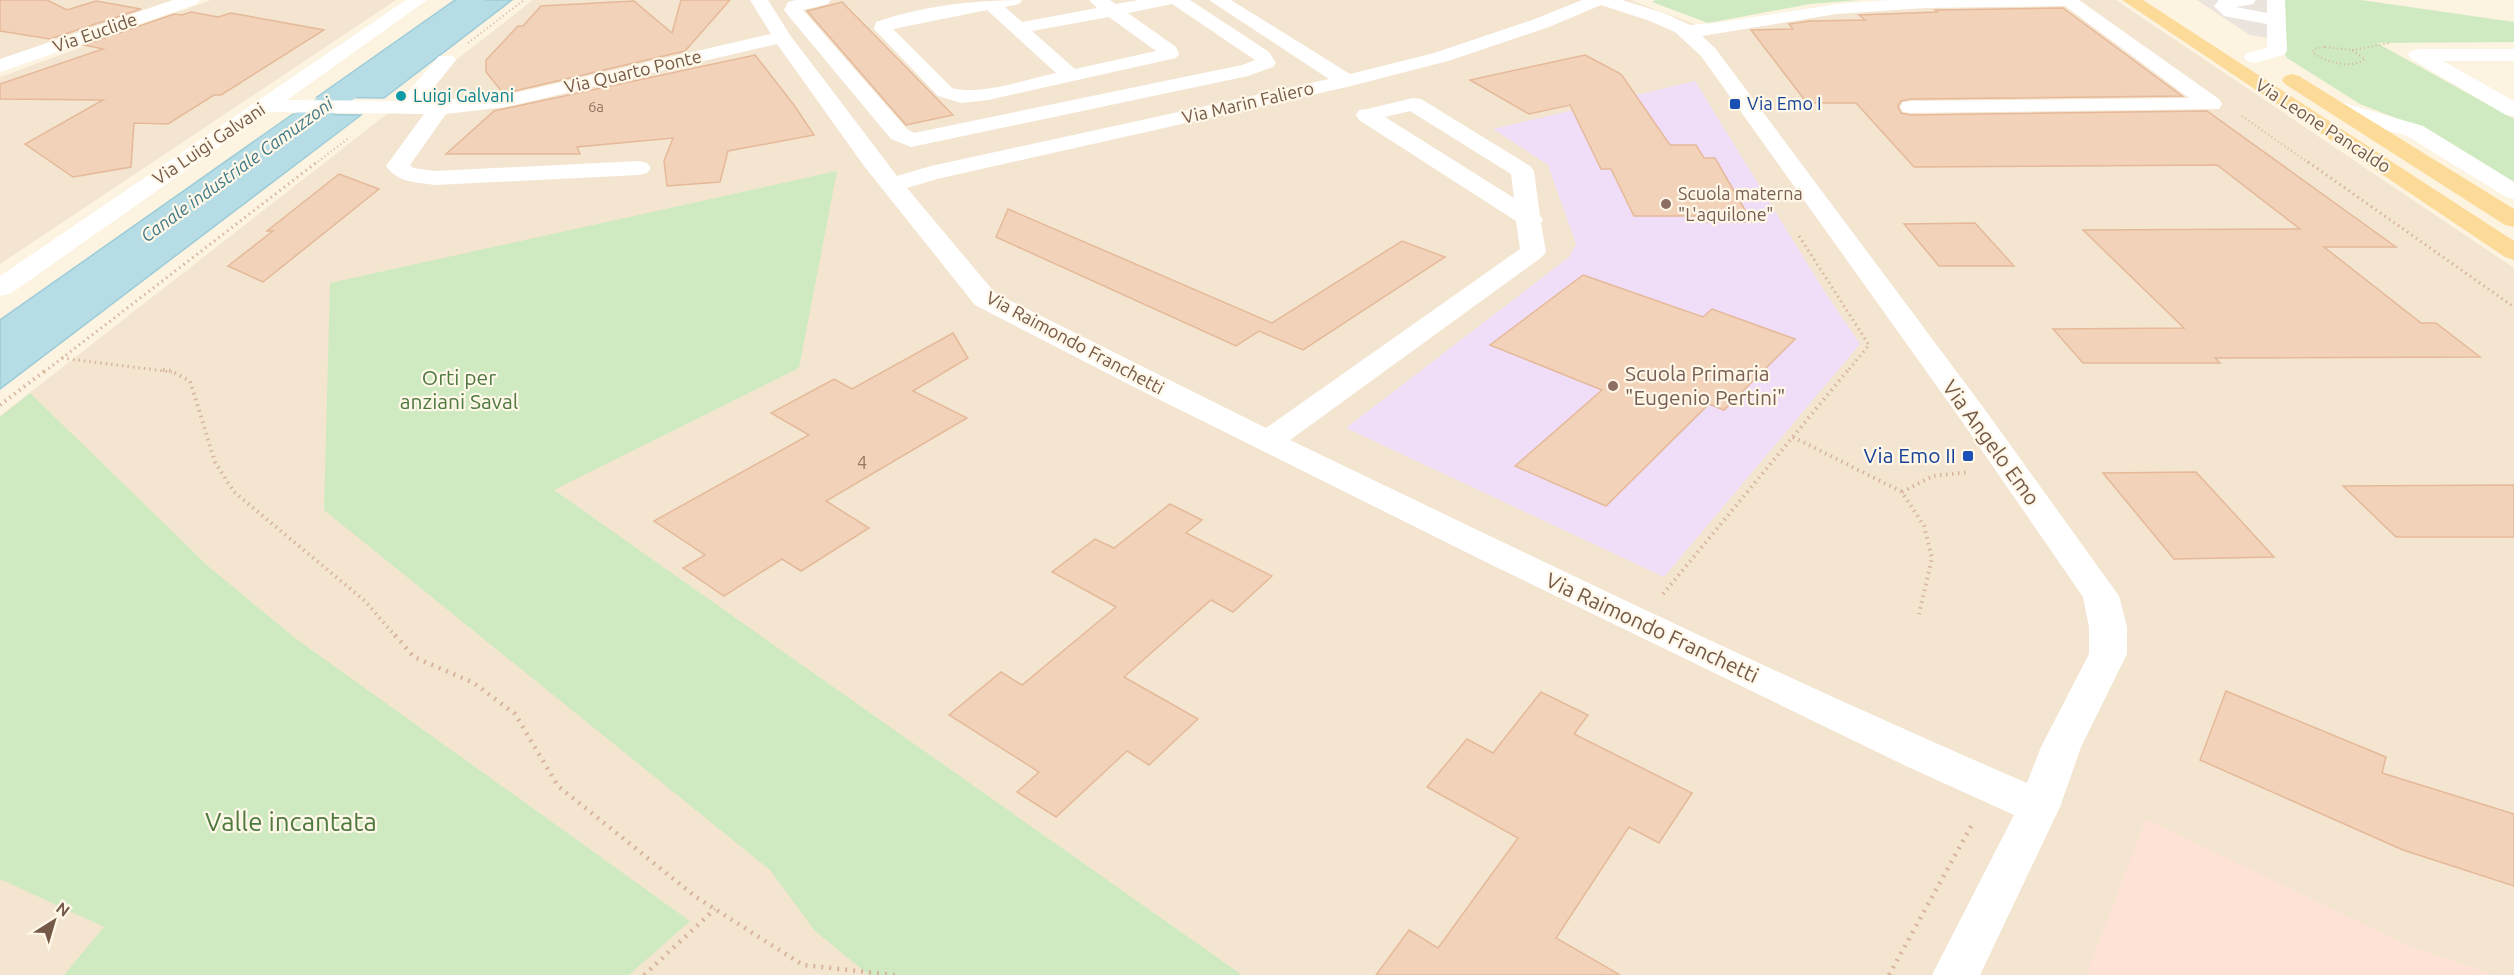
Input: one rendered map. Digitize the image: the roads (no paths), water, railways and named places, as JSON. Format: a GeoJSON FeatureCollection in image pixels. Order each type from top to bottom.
{"type":"FeatureCollection","features":[{"type":"Feature","properties":{"kind":"main road","name":"Via Leone Pancaldo"},"geometry":{"type":"LineString","coordinates":[[2131,0],[2514,252]]}},
{"type":"Feature","properties":{"kind":"main road","name":"Via Leone Pancaldo"},"geometry":{"type":"LineString","coordinates":[[2167,0],[2514,220]]}},
{"type":"Feature","properties":{"kind":"street","name":"Via Euclide"},"geometry":{"type":"LineString","coordinates":[[0,66],[191,0]]}},
{"type":"Feature","properties":{"kind":"street","name":"Via Luigi Galvani"},"geometry":{"type":"LineString","coordinates":[[0,288],[276,106],[418,0]]}},
{"type":"Feature","properties":{"kind":"street"},"geometry":{"type":"LineString","coordinates":[[759,0],[782,37]]}},
{"type":"Feature","properties":{"kind":"street"},"geometry":{"type":"LineString","coordinates":[[822,0],[794,6],[793,10],[899,134],[911,140],[1248,70],[1266,63],[1262,56],[1178,0]]}},
{"type":"Feature","properties":{"kind":"street"},"geometry":{"type":"LineString","coordinates":[[1012,0],[897,21],[883,26],[883,29],[945,92],[961,97],[988,94],[1169,54],[1169,51],[1105,5]]}},
{"type":"Feature","properties":{"kind":"street"},"geometry":{"type":"LineString","coordinates":[[1018,28],[1105,5],[1168,0]]}},
{"type":"Feature","properties":{"kind":"street"},"geometry":{"type":"LineString","coordinates":[[1218,0],[1347,81]]}},
{"type":"Feature","properties":{"kind":"street","name":"Via Marin Faliero"},"geometry":{"type":"LineString","coordinates":[[892,185],[931,173],[1347,81],[1441,57],[1497,39],[1598,0]]}},
{"type":"Feature","properties":{"kind":"street","name":"Via Angelo Emo"},"geometry":{"type":"LineString","coordinates":[[1603,0],[1657,17],[1687,31],[1713,60],[1972,414],[2101,596],[2108,627],[2108,654],[2061,747],[2039,807],[1956,975]]}},
{"type":"Feature","properties":{"kind":"street"},"geometry":{"type":"LineString","coordinates":[[2247,0],[2226,3],[2223,6],[2231,12],[2276,20]]}},
{"type":"Feature","properties":{"kind":"street"},"geometry":{"type":"LineString","coordinates":[[2254,57],[2277,51],[2276,0]]}},
{"type":"Feature","properties":{"kind":"street"},"geometry":{"type":"LineString","coordinates":[[1687,31],[1854,8],[1926,3],[2069,1],[2211,104],[1911,107]]}},
{"type":"Feature","properties":{"kind":"street"},"geometry":{"type":"LineString","coordinates":[[992,4],[1071,76]]}},
{"type":"Feature","properties":{"kind":"street","name":"Via Quarto Ponte"},"geometry":{"type":"LineString","coordinates":[[276,106],[439,108],[506,101],[782,37]]}},
{"type":"Feature","properties":{"kind":"street","name":"Via Raimondo Franchetti"},"geometry":{"type":"LineString","coordinates":[[782,37],[892,185],[985,299],[1510,560],[1867,730],[2039,807]]}},
{"type":"Feature","properties":{"kind":"street"},"geometry":{"type":"LineString","coordinates":[[2514,55],[2418,56],[2514,110]]}},
{"type":"Feature","properties":{"kind":"street"},"geometry":{"type":"LineString","coordinates":[[398,108],[446,60]]}},
{"type":"Feature","properties":{"kind":"street"},"geometry":{"type":"LineString","coordinates":[[1268,441],[1533,252],[1531,220],[1522,171],[1413,104],[1367,115],[1531,220]]}},
{"type":"Feature","properties":{"kind":"street"},"geometry":{"type":"LineString","coordinates":[[2337,107],[2415,131],[2514,192]]}},
{"type":"Feature","properties":{"kind":"street"},"geometry":{"type":"LineString","coordinates":[[439,108],[398,166],[406,174],[435,178],[639,168]]}},
{"type":"Feature","properties":{"kind":"water"},"geometry":{"type":"Polygon","coordinates":[[[455,0],[512,0],[384,98],[317,97],[455,0]]]}},
{"type":"Feature","properties":{"kind":"water"},"geometry":{"type":"Polygon","coordinates":[[[293,114],[361,115],[0,389],[0,320],[293,114]]]}},
{"type":"Feature","properties":{"kind":"waterway","name":"Canale industriale Camuzzoni"},"geometry":{"type":"LineString","coordinates":[[264,150],[473,0]]}},
{"type":"Feature","properties":{"kind":"place","name":"Luigi Galvani"},"geometry":{"type":"Point","coordinates":[401,96]}},
{"type":"Feature","properties":{"kind":"place","name":"Via Emo I"},"geometry":{"type":"Point","coordinates":[1735,104]}},
{"type":"Feature","properties":{"kind":"place","name":"Scuola materna \"L'aquilone\""},"geometry":{"type":"Point","coordinates":[1666,204]}},
{"type":"Feature","properties":{"kind":"place","name":"Scuola Primaria \"Eugenio Pertini\""},"geometry":{"type":"Point","coordinates":[1613,386]}},
{"type":"Feature","properties":{"kind":"place","name":"Via Emo II"},"geometry":{"type":"Point","coordinates":[1968,456]}},
{"type":"Feature","properties":{"kind":"park label","name":"Orti per anziani Saval"},"geometry":{"type":"Point","coordinates":[459,390]}},
{"type":"Feature","properties":{"kind":"park label","name":"Valle incantata"},"geometry":{"type":"Point","coordinates":[291,822]}}]}
